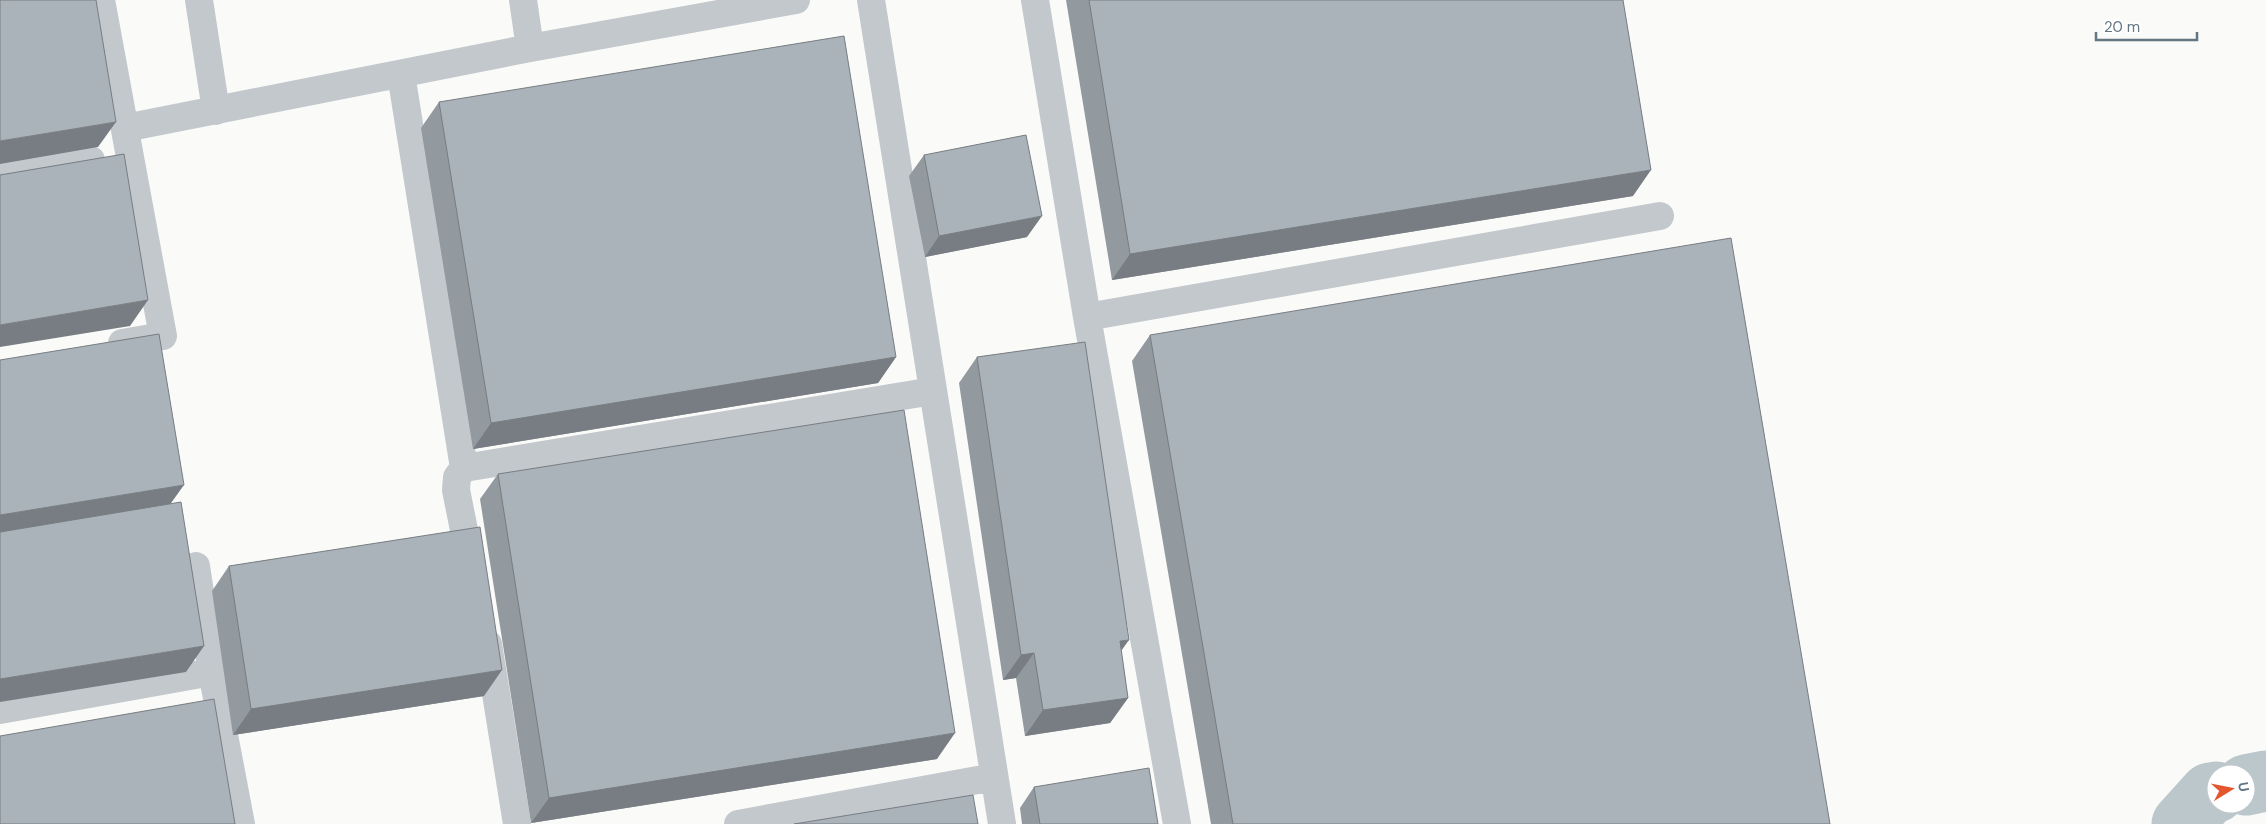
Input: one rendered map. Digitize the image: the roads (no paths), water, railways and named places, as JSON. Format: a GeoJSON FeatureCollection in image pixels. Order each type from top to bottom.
{"type":"FeatureCollection","features":[{"type":"Feature","properties":{"kind":"lane"},"geometry":{"type":"LineString","coordinates":[[96,347],[163,336],[101,0]]}},
{"type":"Feature","properties":{"kind":"lane"},"geometry":{"type":"LineString","coordinates":[[199,0],[216,111]]}},
{"type":"Feature","properties":{"kind":"lane"},"geometry":{"type":"LineString","coordinates":[[522,0],[530,48]]}},
{"type":"Feature","properties":{"kind":"lane"},"geometry":{"type":"LineString","coordinates":[[0,174],[127,141],[216,111],[530,48],[796,0]]}},
{"type":"Feature","properties":{"kind":"lane"},"geometry":{"type":"LineString","coordinates":[[871,0],[1002,824]]}},
{"type":"Feature","properties":{"kind":"lane"},"geometry":{"type":"LineString","coordinates":[[1034,0],[1087,317],[1177,824]]}},
{"type":"Feature","properties":{"kind":"lane"},"geometry":{"type":"LineString","coordinates":[[400,74],[464,468]]}},
{"type":"Feature","properties":{"kind":"lane"},"geometry":{"type":"LineString","coordinates":[[1087,317],[1660,216]]}},
{"type":"Feature","properties":{"kind":"lane"},"geometry":{"type":"LineString","coordinates":[[476,585],[456,490],[457,477],[464,468],[933,391]]}},
{"type":"Feature","properties":{"kind":"lane"},"geometry":{"type":"LineString","coordinates":[[196,566],[212,672],[241,824]]}},
{"type":"Feature","properties":{"kind":"lane"},"geometry":{"type":"LineString","coordinates":[[484,623],[518,824]]}},
{"type":"Feature","properties":{"kind":"lane"},"geometry":{"type":"LineString","coordinates":[[0,710],[212,672]]}},
{"type":"Feature","properties":{"kind":"lane"},"geometry":{"type":"LineString","coordinates":[[738,824],[994,777]]}},
{"type":"Feature","properties":{"kind":"waterway"},"geometry":{"type":"LineString","coordinates":[[2256,783],[2266,781]]}},
{"type":"Feature","properties":{"kind":"waterway"},"geometry":{"type":"LineString","coordinates":[[2182,824],[2206,797]]}}]}
